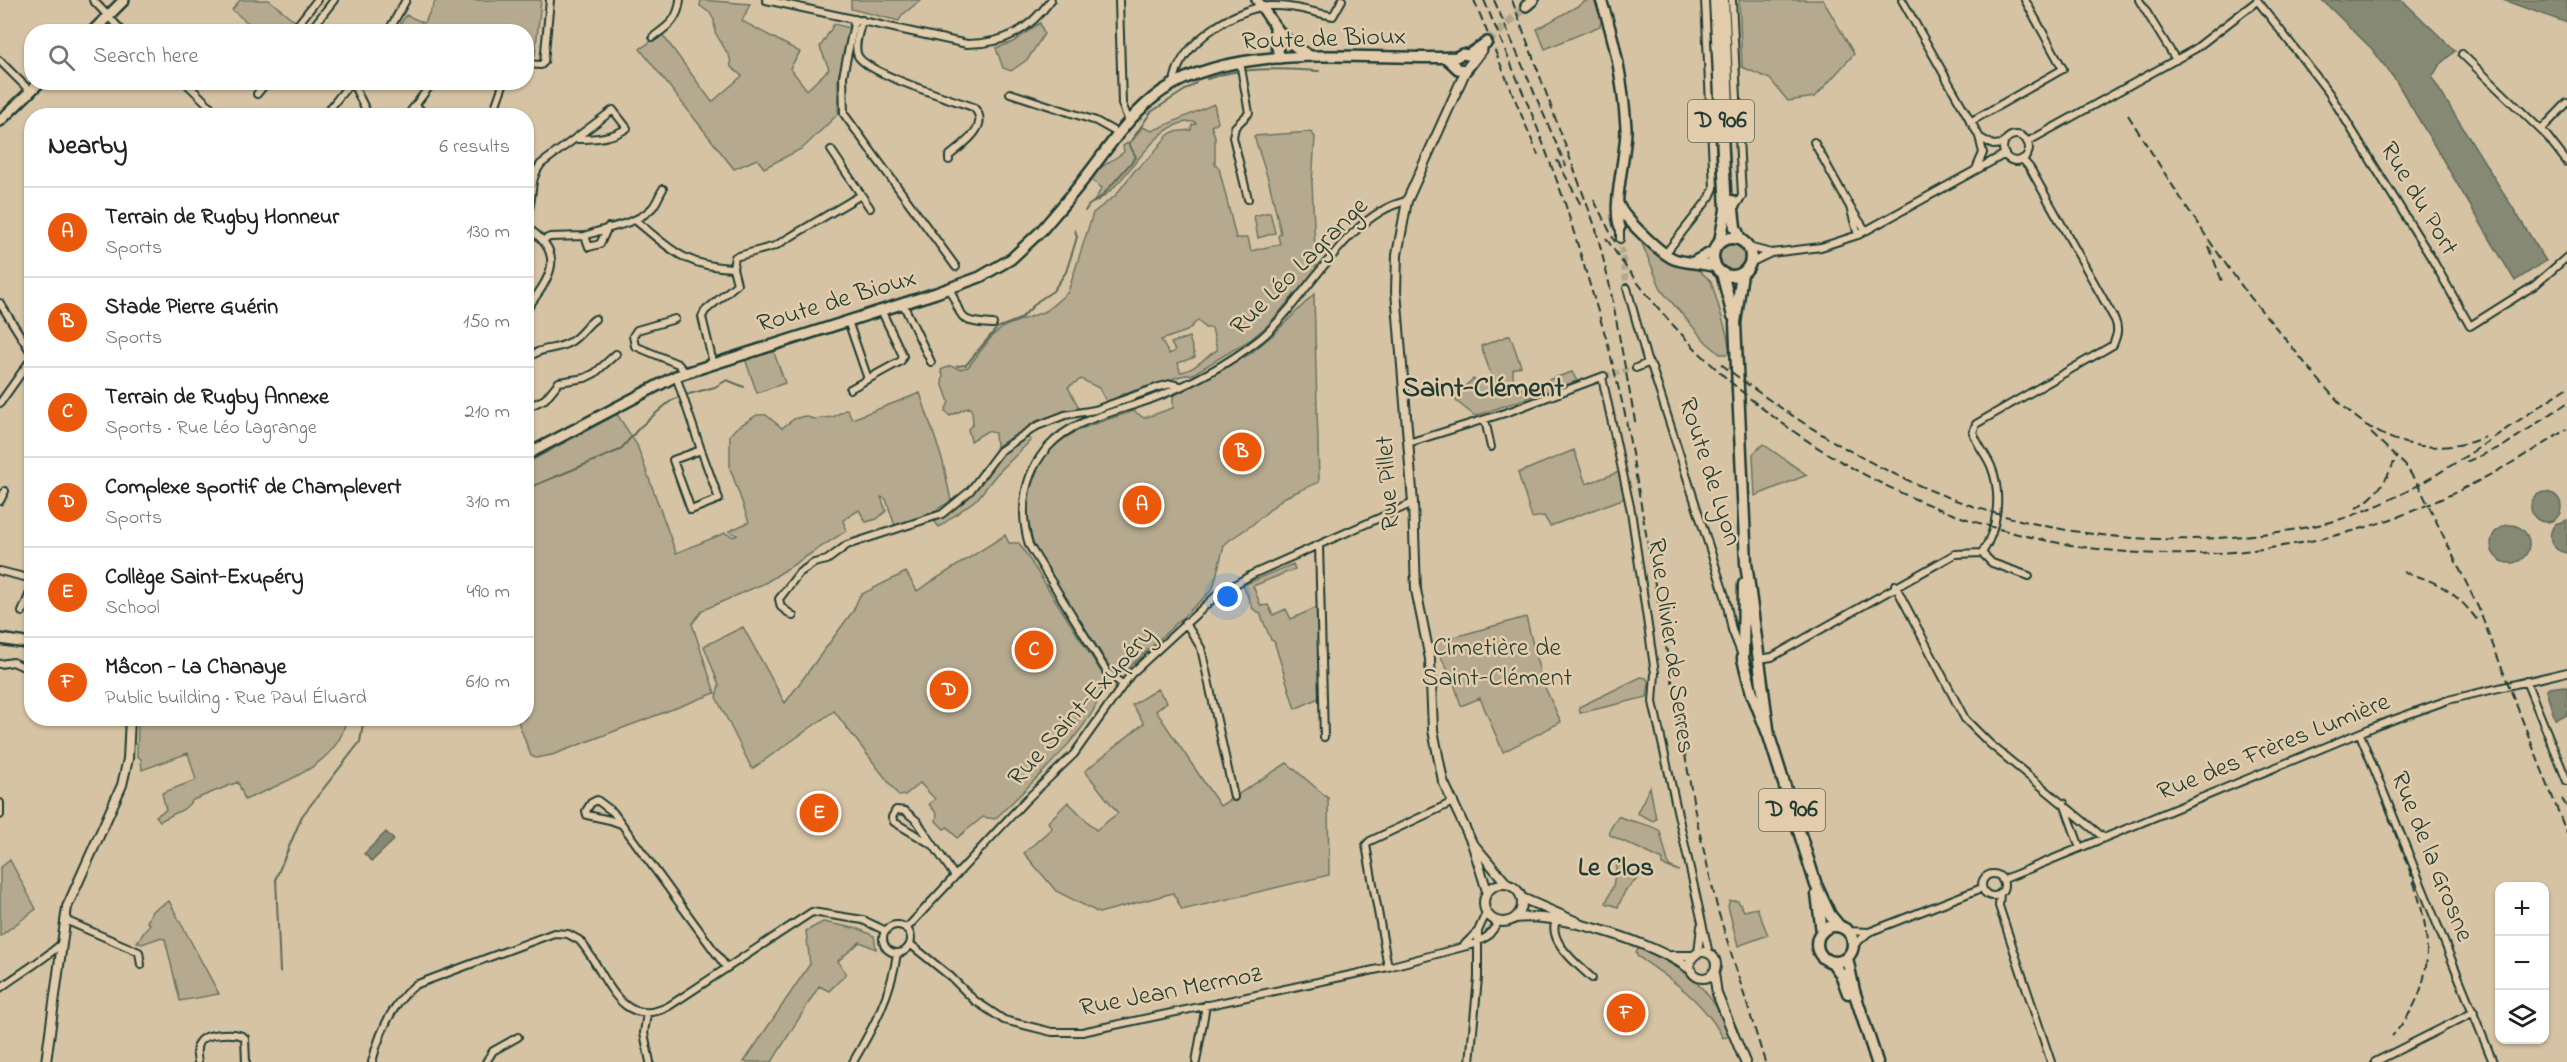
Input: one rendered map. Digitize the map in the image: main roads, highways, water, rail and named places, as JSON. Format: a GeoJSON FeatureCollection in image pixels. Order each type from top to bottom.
{"type":"FeatureCollection","features":[{"type":"Feature","properties":{"kind":"main road"},"geometry":{"type":"LineString","coordinates":[[100,24],[124,0]]}},
{"type":"Feature","properties":{"kind":"main road"},"geometry":{"type":"LineString","coordinates":[[1601,0],[1610,28],[1626,126],[1617,221],[1620,227],[1647,236]]}},
{"type":"Feature","properties":{"kind":"main road","name":"D 906"},"geometry":{"type":"LineString","coordinates":[[1715,0],[1726,210],[1717,246]]}},
{"type":"Feature","properties":{"kind":"main road","name":"D 906"},"geometry":{"type":"LineString","coordinates":[[1723,0],[1733,210],[1735,227],[1744,243]]}},
{"type":"Feature","properties":{"kind":"main road"},"geometry":{"type":"LineString","coordinates":[[1260,3],[1275,29],[1287,41],[1312,57]]}},
{"type":"Feature","properties":{"kind":"main road"},"geometry":{"type":"LineString","coordinates":[[1275,29],[1275,40],[1282,58]]}},
{"type":"Feature","properties":{"kind":"main road"},"geometry":{"type":"LineString","coordinates":[[1261,60],[1275,40]]}},
{"type":"Feature","properties":{"kind":"main road"},"geometry":{"type":"LineString","coordinates":[[1282,58],[1287,41]]}},
{"type":"Feature","properties":{"kind":"main road"},"geometry":{"type":"LineString","coordinates":[[1462,54],[1470,58],[1470,66],[1459,65],[1462,54]]}},
{"type":"Feature","properties":{"kind":"main road","name":"Route de Bioux"},"geometry":{"type":"LineString","coordinates":[[534,451],[681,374],[950,289],[996,269],[1028,245],[1086,177],[1129,121],[1153,98],[1174,84],[1214,67],[1240,68],[1261,60],[1312,57],[1446,58],[1459,65]]}},
{"type":"Feature","properties":{"kind":"main road"},"geometry":{"type":"LineString","coordinates":[[0,121],[33,90]]}},
{"type":"Feature","properties":{"kind":"main road"},"geometry":{"type":"LineString","coordinates":[[1618,203],[1620,211],[1631,222],[1665,254],[1676,260],[1695,261],[1732,276],[1742,273],[1750,262],[1744,243],[1730,238],[1695,261]]}},
{"type":"Feature","properties":{"kind":"main road"},"geometry":{"type":"LineString","coordinates":[[1620,227],[1624,223],[1631,222]]}},
{"type":"Feature","properties":{"kind":"main road"},"geometry":{"type":"LineString","coordinates":[[1717,246],[1718,270]]}},
{"type":"Feature","properties":{"kind":"main road","name":"D 906"},"geometry":{"type":"LineString","coordinates":[[1718,270],[1735,323]]}},
{"type":"Feature","properties":{"kind":"main road","name":"D 906"},"geometry":{"type":"LineString","coordinates":[[1742,273],[1735,323],[1746,563],[1769,736]]}},
{"type":"Feature","properties":{"kind":"main road","name":"D 906"},"geometry":{"type":"LineString","coordinates":[[1746,563],[1743,659],[1752,693],[1769,736],[1816,885],[1830,915],[1843,928]]}},
{"type":"Feature","properties":{"kind":"main road"},"geometry":{"type":"LineString","coordinates":[[0,639],[24,643]]}},
{"type":"Feature","properties":{"kind":"main road","name":"D 906"},"geometry":{"type":"LineString","coordinates":[[1816,885],[1822,932]]}},
{"type":"Feature","properties":{"kind":"main road"},"geometry":{"type":"LineString","coordinates":[[1870,1062],[1843,977],[1833,963],[1824,959],[1818,949],[1818,940],[1822,932],[1828,928],[1843,928],[1852,938],[1853,946],[1847,958],[1854,991],[1877,1062]]}},
{"type":"Feature","properties":{"kind":"main road"},"geometry":{"type":"LineString","coordinates":[[1833,963],[1847,958]]}},
{"type":"Feature","properties":{"kind":"waterway"},"geometry":{"type":"LineString","coordinates":[[1207,79],[1248,70],[1319,71]]}},
{"type":"Feature","properties":{"kind":"waterway"},"geometry":{"type":"LineString","coordinates":[[1085,211],[1089,205],[1102,196],[1136,157],[1129,144],[1151,112],[1196,83]]}},
{"type":"Feature","properties":{"kind":"waterway"},"geometry":{"type":"LineString","coordinates":[[957,366],[966,365],[997,328],[1020,319],[1038,301],[1053,291],[1066,272],[1077,237],[1075,230]]}},
{"type":"Feature","properties":{"kind":"waterway"},"geometry":{"type":"LineString","coordinates":[[534,486],[620,450],[640,427],[678,397],[715,387],[727,380],[744,387]]}},
{"type":"Feature","properties":{"kind":"waterway"},"geometry":{"type":"LineString","coordinates":[[280,972],[276,878],[302,816],[360,742],[363,726]]}},
{"type":"Feature","properties":{"kind":"tunnel"},"geometry":{"type":"LineString","coordinates":[[1487,42],[1526,6]]}},
{"type":"Feature","properties":{"kind":"tunnel"},"geometry":{"type":"LineString","coordinates":[[1620,239],[1627,288]]}},
{"type":"Feature","properties":{"kind":"tunnel"},"geometry":{"type":"LineString","coordinates":[[1605,376],[1636,368]]}},
{"type":"Feature","properties":{"kind":"railway"},"geometry":{"type":"LineString","coordinates":[[1474,0],[1538,155]]}},
{"type":"Feature","properties":{"kind":"railway"},"geometry":{"type":"LineString","coordinates":[[1484,0],[1534,119],[1564,200],[1607,341],[1625,414],[1696,817],[1718,911],[1765,1062]]}},
{"type":"Feature","properties":{"kind":"railway"},"geometry":{"type":"LineString","coordinates":[[1494,0],[1566,166]]}},
{"type":"Feature","properties":{"kind":"railway"},"geometry":{"type":"LineString","coordinates":[[1512,0],[1596,229],[1610,287],[1636,426]]}},
{"type":"Feature","properties":{"kind":"railway"},"geometry":{"type":"LineString","coordinates":[[2128,115],[2239,283],[2320,382],[2345,408],[2373,429],[2388,437],[2412,444],[2449,446],[2485,437]]}},
{"type":"Feature","properties":{"kind":"railway"},"geometry":{"type":"LineString","coordinates":[[1557,160],[1581,205]]}},
{"type":"Feature","properties":{"kind":"railway"},"geometry":{"type":"LineString","coordinates":[[1594,200],[1615,242]]}},
{"type":"Feature","properties":{"kind":"railway"},"geometry":{"type":"LineString","coordinates":[[1606,238],[1674,326],[1754,402],[1844,463],[1941,510],[2044,540],[2151,554],[2260,549],[2370,526],[2422,507],[2472,484],[2567,429]]}},
{"type":"Feature","properties":{"kind":"railway"},"geometry":{"type":"LineString","coordinates":[[2209,247],[2223,284]]}},
{"type":"Feature","properties":{"kind":"railway"},"geometry":{"type":"LineString","coordinates":[[1721,364],[1779,407],[1838,444],[1898,476],[1960,502],[2023,521],[2090,534],[2159,539],[2232,537],[2266,533],[2319,525],[2353,515],[2396,497],[2446,469],[2567,388]]}},
{"type":"Feature","properties":{"kind":"railway"},"geometry":{"type":"LineString","coordinates":[[2466,462],[2505,445],[2567,403]]}},
{"type":"Feature","properties":{"kind":"railway"},"geometry":{"type":"LineString","coordinates":[[2371,433],[2405,465],[2419,486],[2478,607],[2567,834]]}},
{"type":"Feature","properties":{"kind":"railway"},"geometry":{"type":"LineString","coordinates":[[2356,508],[2369,500],[2379,488],[2394,462]]}},
{"type":"Feature","properties":{"kind":"railway"},"geometry":{"type":"LineString","coordinates":[[2403,572],[2426,579],[2445,589],[2462,602],[2478,621]]}},
{"type":"Feature","properties":{"kind":"railway"},"geometry":{"type":"LineString","coordinates":[[2562,799],[2567,807]]}},
{"type":"Feature","properties":{"kind":"railway"},"geometry":{"type":"LineString","coordinates":[[2389,818],[2420,901],[2427,956],[2423,983],[2411,1010],[2392,1036]]}},
{"type":"Feature","properties":{"kind":"place","name":"Stade Pierre Guérin"},"geometry":{"type":"Point","coordinates":[1242,452]}},
{"type":"Feature","properties":{"kind":"place","name":"Terrain de Rugby Honneur"},"geometry":{"type":"Point","coordinates":[1142,505]}},
{"type":"Feature","properties":{"kind":"place","name":"Terrain de Rugby Annexe"},"geometry":{"type":"Point","coordinates":[1034,650]}},
{"type":"Feature","properties":{"kind":"place","name":"Complexe sportif de Champlevert"},"geometry":{"type":"Point","coordinates":[949,690]}},
{"type":"Feature","properties":{"kind":"place","name":"Collège Saint-Exupéry"},"geometry":{"type":"Point","coordinates":[819,813]}},
{"type":"Feature","properties":{"kind":"place","name":"Mâcon - La Chanaye"},"geometry":{"type":"Point","coordinates":[1626,1013]}},
{"type":"Feature","properties":{"kind":"district","name":"Saint-Clément"},"geometry":{"type":"Point","coordinates":[1483,389]}},
{"type":"Feature","properties":{"kind":"district","name":"Le Clos"},"geometry":{"type":"Point","coordinates":[1616,868]}},
{"type":"Feature","properties":{"kind":"park label","name":"Cimetière de Saint-Clément"},"geometry":{"type":"Point","coordinates":[1497,664]}}]}
